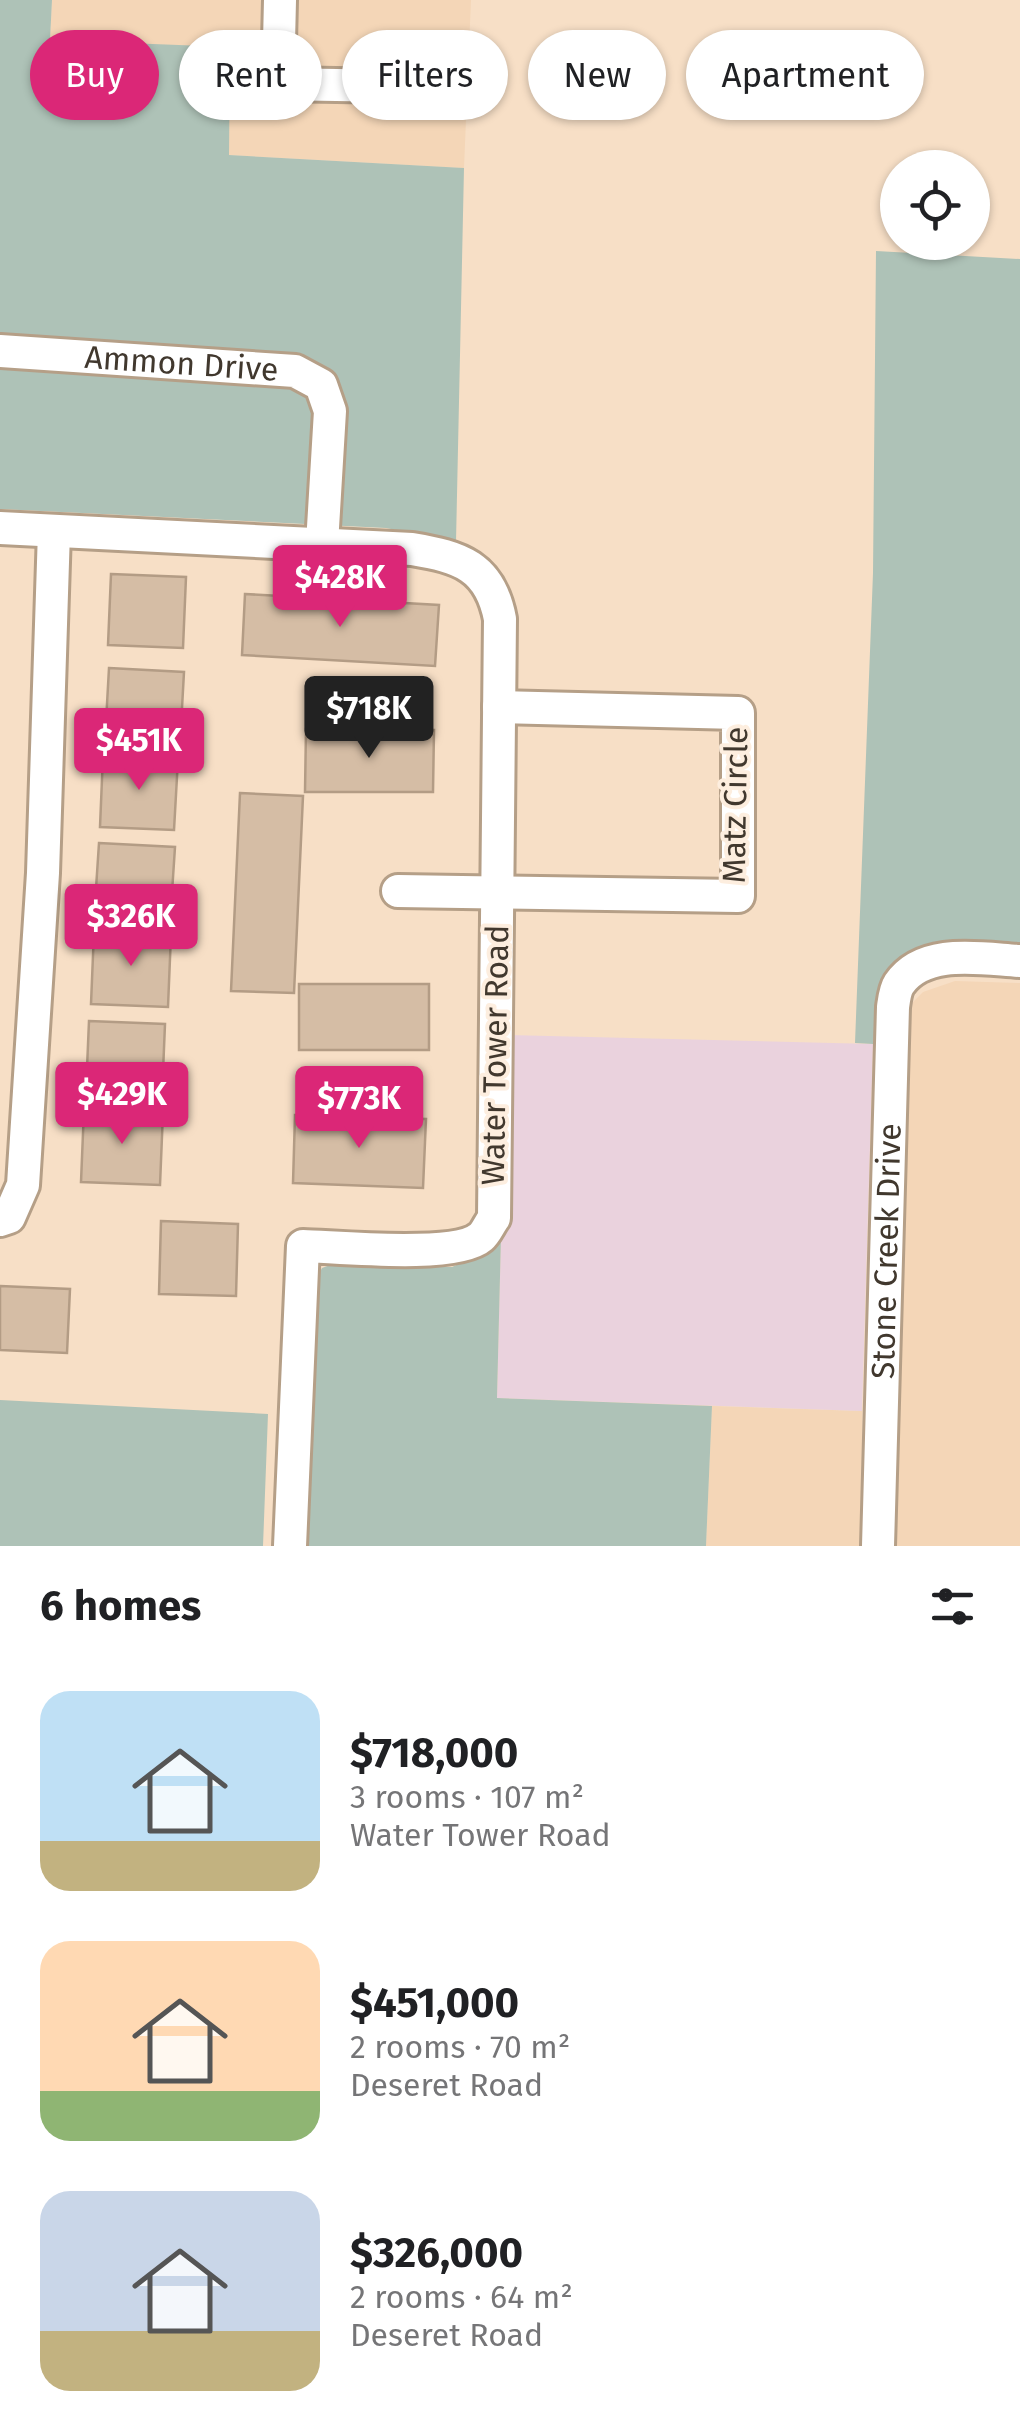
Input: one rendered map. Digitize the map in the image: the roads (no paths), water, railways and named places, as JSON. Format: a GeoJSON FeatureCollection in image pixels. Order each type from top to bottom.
{"type":"FeatureCollection","features":[{"type":"Feature","properties":{"kind":"street"},"geometry":{"type":"LineString","coordinates":[[280,0],[278,84],[342,85]]}},
{"type":"Feature","properties":{"kind":"street","name":"Ammon Drive"},"geometry":{"type":"LineString","coordinates":[[0,351],[296,371],[321,385],[330,411],[322,544]]}},
{"type":"Feature","properties":{"kind":"street","name":"Water Tower Road"},"geometry":{"type":"LineString","coordinates":[[0,528],[322,544],[446,555],[470,566],[485,579],[496,597],[500,619],[494,1218],[481,1237],[460,1246],[430,1250],[303,1246],[290,1546]]}},
{"type":"Feature","properties":{"kind":"street"},"geometry":{"type":"LineString","coordinates":[[4,1218],[23,1185],[43,873],[54,531]]}},
{"type":"Feature","properties":{"kind":"street","name":"Matz Circle"},"geometry":{"type":"LineString","coordinates":[[497,894],[738,896],[738,713],[499,707]]}},
{"type":"Feature","properties":{"kind":"street"},"geometry":{"type":"LineString","coordinates":[[398,891],[497,894]]}},
{"type":"Feature","properties":{"kind":"street","name":"Stone Creek Drive"},"geometry":{"type":"LineString","coordinates":[[878,1546],[893,1007],[897,985],[918,967],[951,958],[1020,961]]}}]}
